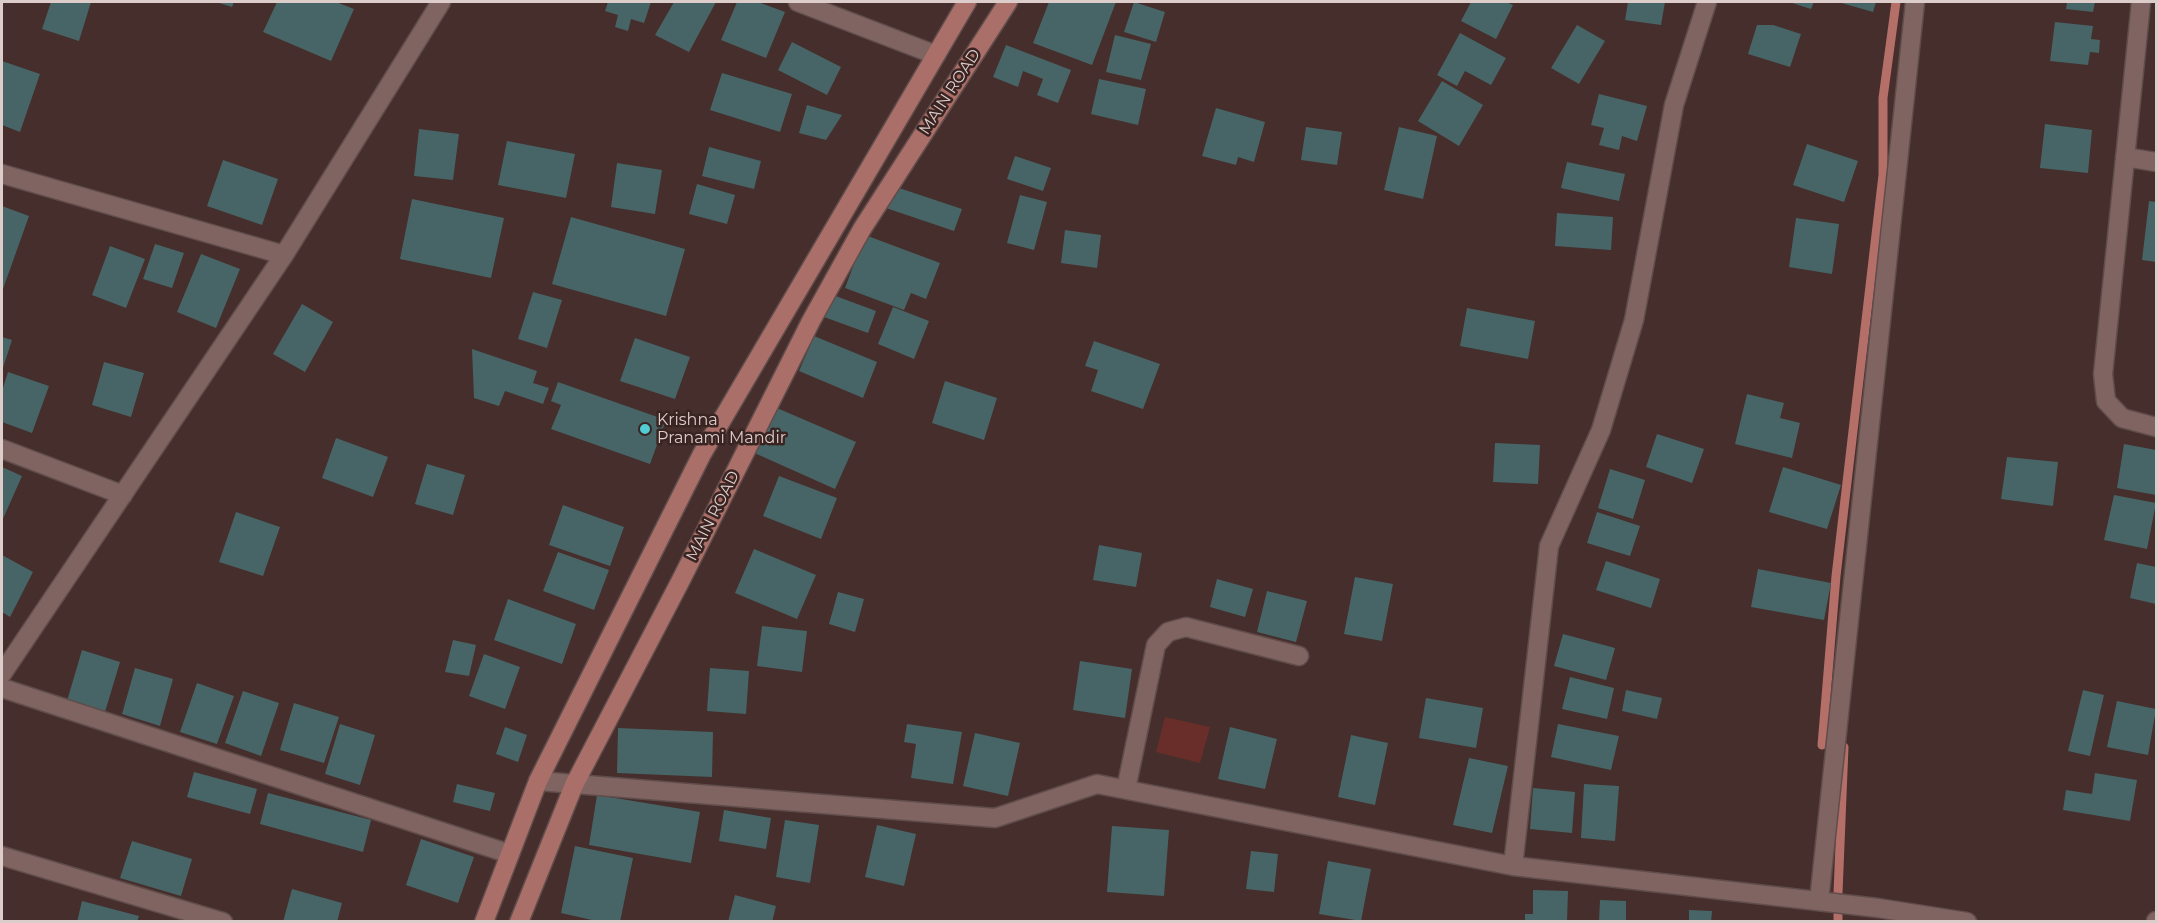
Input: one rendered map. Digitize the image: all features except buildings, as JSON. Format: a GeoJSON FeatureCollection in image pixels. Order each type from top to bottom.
{"type":"FeatureCollection","features":[{"type":"Feature","properties":{"kind":"main road","name":"MAIN ROAD"},"geometry":{"type":"LineString","coordinates":[[484,921],[538,781],[702,454],[968,2]]}},
{"type":"Feature","properties":{"kind":"main road","name":"MAIN ROAD"},"geometry":{"type":"LineString","coordinates":[[519,921],[574,785],[812,321],[862,229],[1008,2]]}},
{"type":"Feature","properties":{"kind":"street"},"geometry":{"type":"LineString","coordinates":[[2,674],[284,255],[441,2]]}},
{"type":"Feature","properties":{"kind":"street"},"geometry":{"type":"LineString","coordinates":[[798,2],[936,55]]}},
{"type":"Feature","properties":{"kind":"street"},"geometry":{"type":"LineString","coordinates":[[1513,866],[1549,546],[1601,430],[1631,331],[1674,105],[1707,2]]}},
{"type":"Feature","properties":{"kind":"street"},"geometry":{"type":"LineString","coordinates":[[1819,901],[1915,2]]}},
{"type":"Feature","properties":{"kind":"street"},"geometry":{"type":"LineString","coordinates":[[2140,2],[2103,374],[2106,401],[2122,418],[2157,428]]}},
{"type":"Feature","properties":{"kind":"street"},"geometry":{"type":"LineString","coordinates":[[2125,157],[2157,162]]}},
{"type":"Feature","properties":{"kind":"street"},"geometry":{"type":"LineString","coordinates":[[2,174],[284,255]]}},
{"type":"Feature","properties":{"kind":"street"},"geometry":{"type":"LineString","coordinates":[[2,449],[123,495]]}},
{"type":"Feature","properties":{"kind":"street"},"geometry":{"type":"LineString","coordinates":[[1126,789],[1156,645],[1168,632],[1186,627],[1299,656]]}},
{"type":"Feature","properties":{"kind":"street"},"geometry":{"type":"LineString","coordinates":[[2,688],[510,854]]}},
{"type":"Feature","properties":{"kind":"street"},"geometry":{"type":"LineString","coordinates":[[538,781],[995,818],[1097,783],[1513,866],[1819,901],[1877,915],[1967,921]]}},
{"type":"Feature","properties":{"kind":"street"},"geometry":{"type":"LineString","coordinates":[[2,856],[223,921]]}},
{"type":"Feature","properties":{"kind":"shaded area"},"geometry":{"type":"Polygon","coordinates":[[[1165,717],[1210,727],[1200,763],[1156,752],[1165,717]]]}},
{"type":"Feature","properties":{"kind":"waterway"},"geometry":{"type":"LineString","coordinates":[[1822,745],[1836,576],[1883,175],[1883,98],[1896,2]]}},
{"type":"Feature","properties":{"kind":"waterway"},"geometry":{"type":"LineString","coordinates":[[1838,893],[1844,747]]}},
{"type":"Feature","properties":{"kind":"waterway"},"geometry":{"type":"LineString","coordinates":[[1838,915],[1838,922]]}},
{"type":"Feature","properties":{"kind":"place","name":"Krishna Pranami Mandir"},"geometry":{"type":"Point","coordinates":[645,429]}}]}
